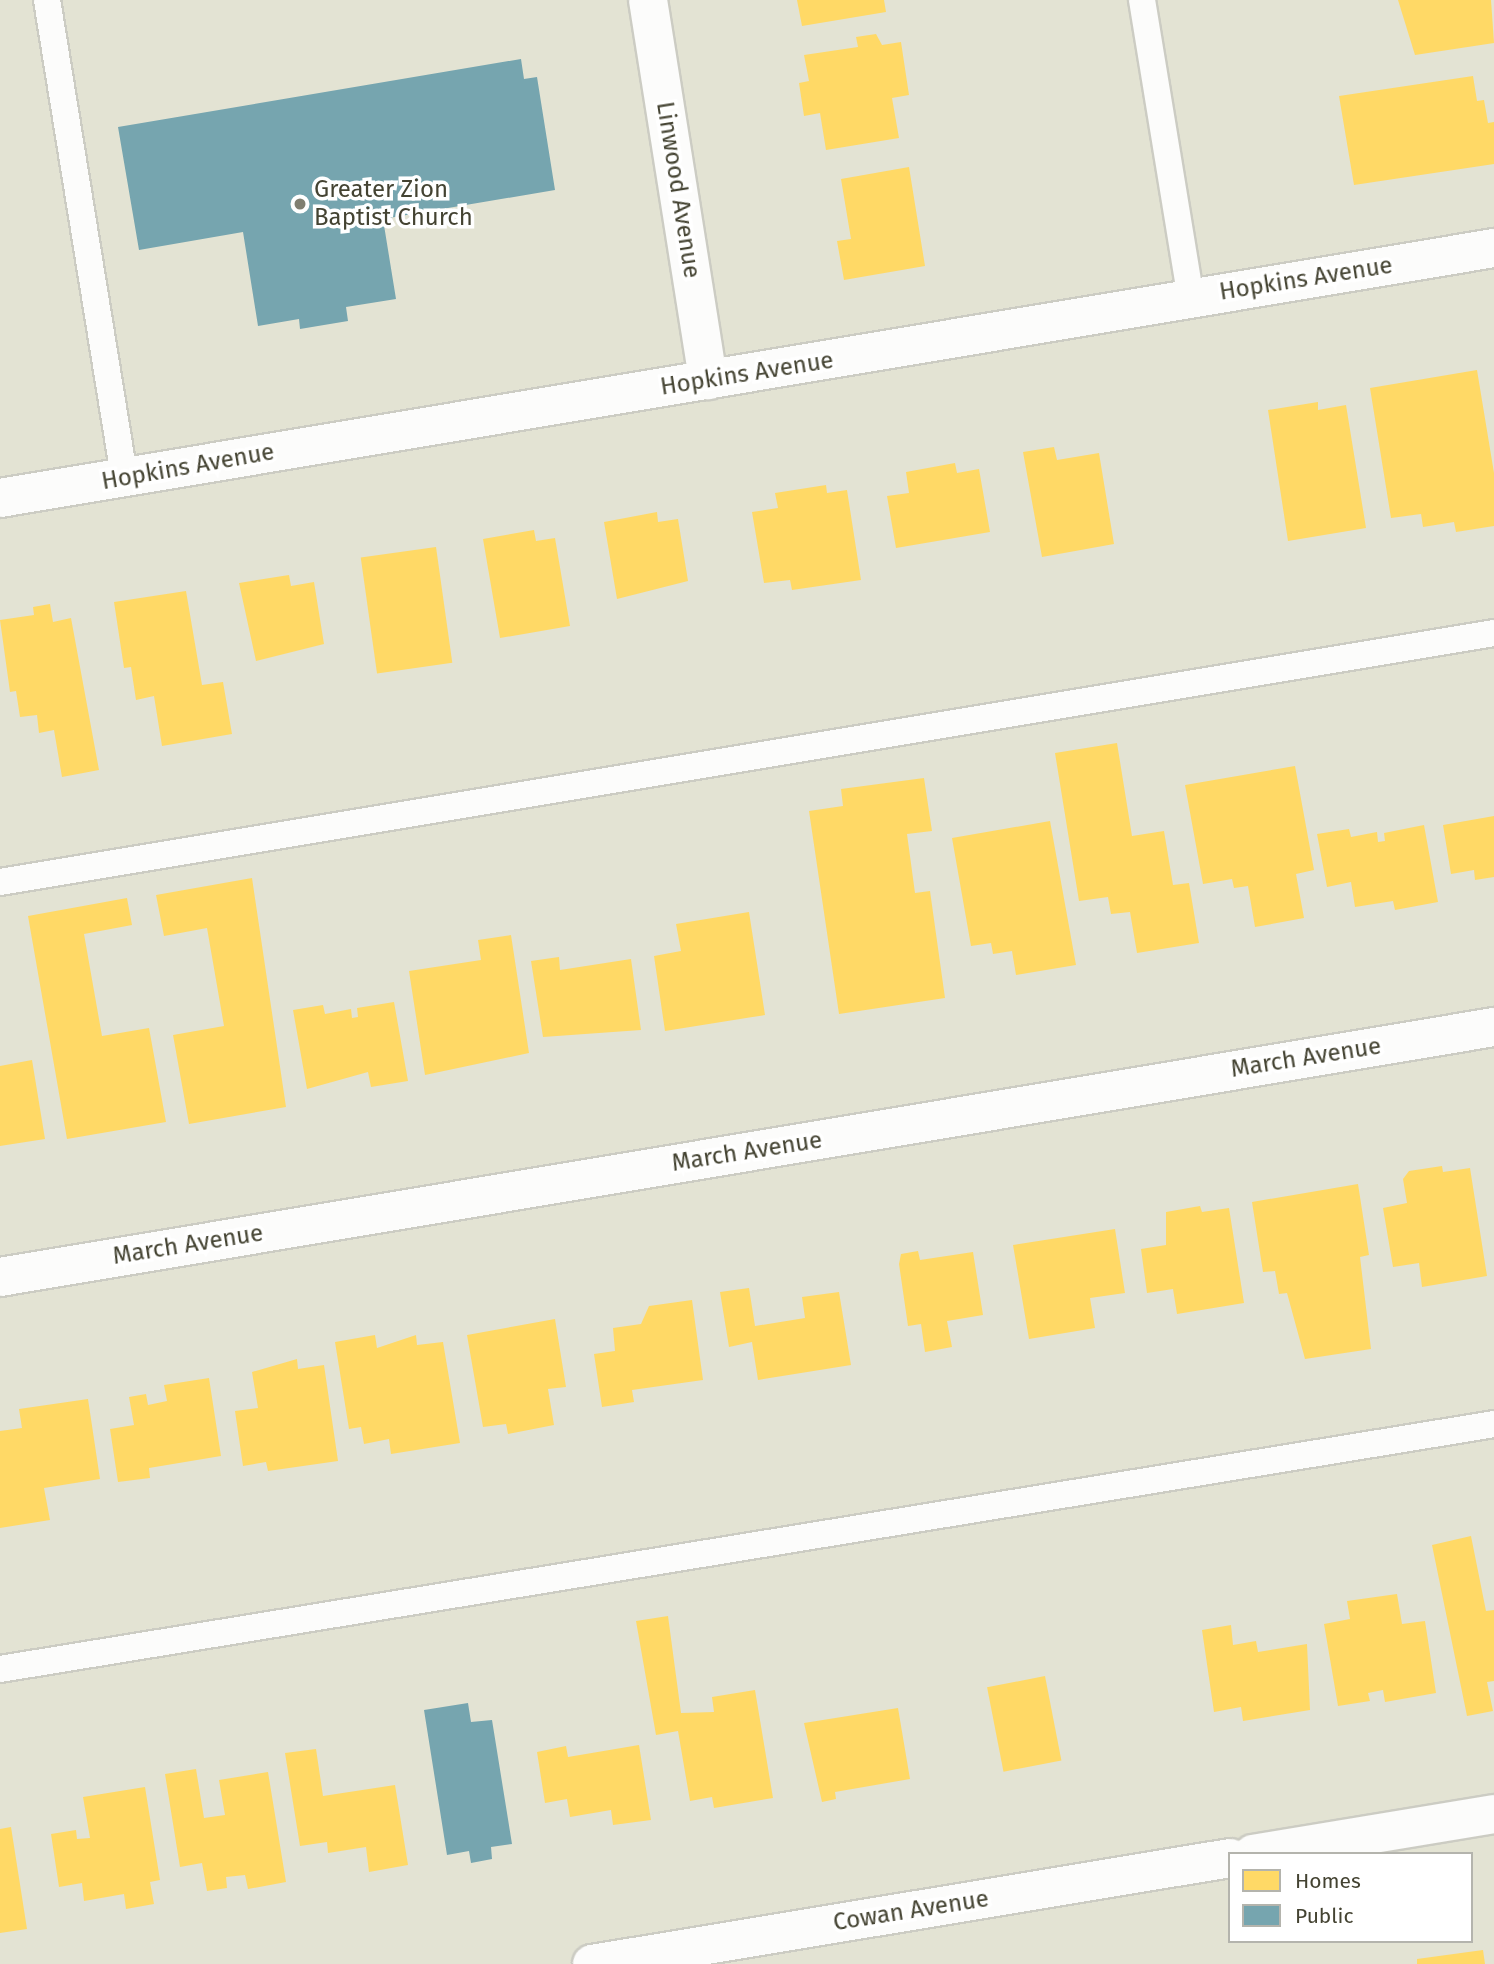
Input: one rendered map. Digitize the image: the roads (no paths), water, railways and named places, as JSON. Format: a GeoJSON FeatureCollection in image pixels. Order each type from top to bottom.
{"type":"FeatureCollection","features":[{"type":"Feature","properties":{"kind":"street","name":"Linwood Avenue"},"geometry":{"type":"LineString","coordinates":[[649,0],[708,380]]}},
{"type":"Feature","properties":{"kind":"street","name":"Hopkins Avenue"},"geometry":{"type":"LineString","coordinates":[[0,498],[1494,248]]}},
{"type":"Feature","properties":{"kind":"street","name":"March Avenue"},"geometry":{"type":"LineString","coordinates":[[0,1277],[1494,1027]]}},
{"type":"Feature","properties":{"kind":"street"},"geometry":{"type":"LineString","coordinates":[[1265,1852],[1494,1814]]}},
{"type":"Feature","properties":{"kind":"street","name":"Cowan Avenue"},"geometry":{"type":"LineString","coordinates":[[592,1964],[1228,1858]]}},
{"type":"Feature","properties":{"kind":"lane"},"geometry":{"type":"LineString","coordinates":[[47,0],[124,477]]}},
{"type":"Feature","properties":{"kind":"lane"},"geometry":{"type":"LineString","coordinates":[[1142,0],[1191,299]]}},
{"type":"Feature","properties":{"kind":"lane"},"geometry":{"type":"LineString","coordinates":[[0,882],[1494,633]]}},
{"type":"Feature","properties":{"kind":"lane"},"geometry":{"type":"LineString","coordinates":[[0,1669],[1494,1424]]}},
{"type":"Feature","properties":{"kind":"place","name":"Greater Zion Baptist Church"},"geometry":{"type":"Point","coordinates":[300,204]}}]}
